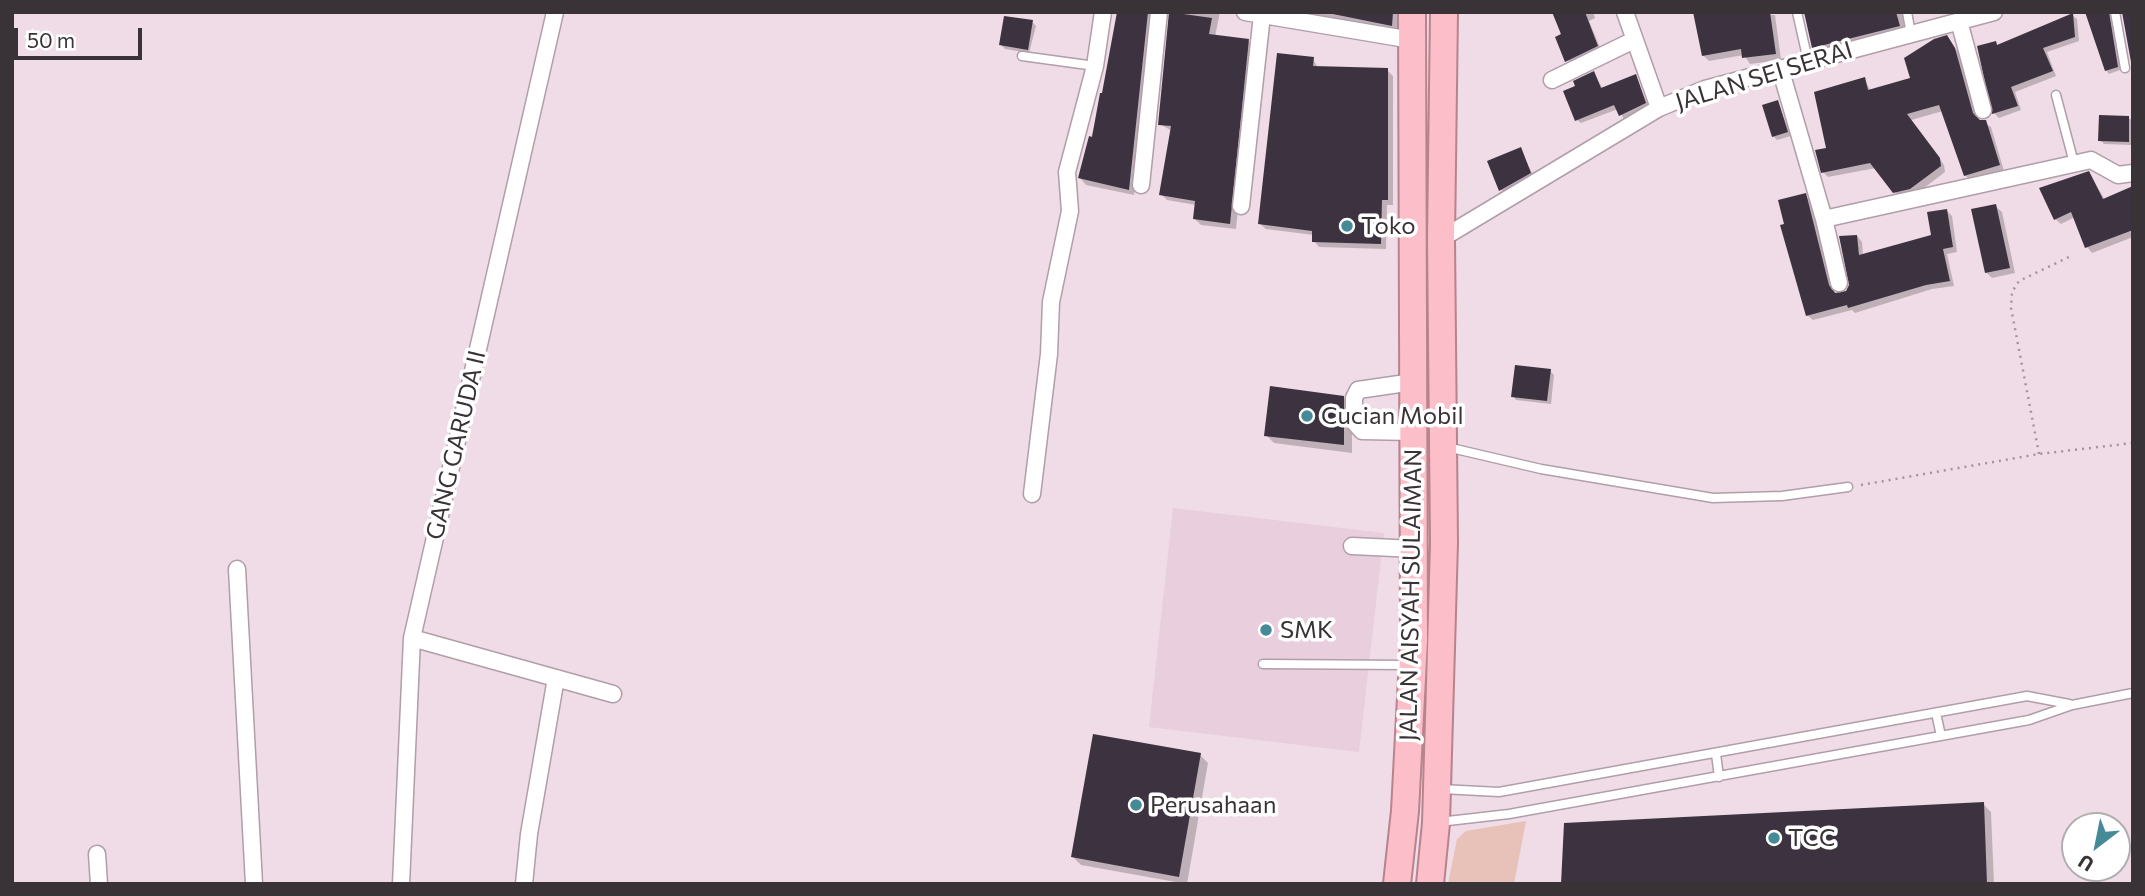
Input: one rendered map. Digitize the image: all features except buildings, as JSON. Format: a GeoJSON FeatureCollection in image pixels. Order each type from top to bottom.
{"type":"FeatureCollection","features":[{"type":"Feature","properties":{"kind":"highway","name":"JALAN AISYAH SULAIMAN"},"geometry":{"type":"LineString","coordinates":[[1397,884],[1414,653],[1412,12]]}},
{"type":"Feature","properties":{"kind":"highway","name":"JALAN AISYAH SULAIMAN"},"geometry":{"type":"LineString","coordinates":[[1430,884],[1436,823],[1444,543],[1441,239],[1444,12]]}},
{"type":"Feature","properties":{"kind":"highway"},"geometry":{"type":"LineString","coordinates":[[1414,653],[1441,639]]}},
{"type":"Feature","properties":{"kind":"street","name":"GANG GARUDA II"},"geometry":{"type":"LineString","coordinates":[[401,884],[412,638],[555,12]]}},
{"type":"Feature","properties":{"kind":"street"},"geometry":{"type":"LineString","coordinates":[[1032,494],[1049,354],[1051,302],[1070,211],[1067,172],[1080,133],[1095,66],[1103,12]]}},
{"type":"Feature","properties":{"kind":"street"},"geometry":{"type":"LineString","coordinates":[[1141,185],[1159,12]]}},
{"type":"Feature","properties":{"kind":"street"},"geometry":{"type":"LineString","coordinates":[[1245,12],[1412,40]]}},
{"type":"Feature","properties":{"kind":"street"},"geometry":{"type":"LineString","coordinates":[[1625,12],[1659,108]]}},
{"type":"Feature","properties":{"kind":"street","name":"JALAN SEI SERAI"},"geometry":{"type":"LineString","coordinates":[[1441,239],[1659,108],[1705,89],[1994,12]]}},
{"type":"Feature","properties":{"kind":"street"},"geometry":{"type":"LineString","coordinates":[[1241,206],[1262,15]]}},
{"type":"Feature","properties":{"kind":"street"},"geometry":{"type":"LineString","coordinates":[[1959,21],[1983,110]]}},
{"type":"Feature","properties":{"kind":"street"},"geometry":{"type":"LineString","coordinates":[[1552,80],[1634,40]]}},
{"type":"Feature","properties":{"kind":"street"},"geometry":{"type":"LineString","coordinates":[[1780,68],[1824,219],[1839,282]]}},
{"type":"Feature","properties":{"kind":"street"},"geometry":{"type":"LineString","coordinates":[[1824,219],[2074,163],[2095,160],[2118,175],[2133,173]]}},
{"type":"Feature","properties":{"kind":"street"},"geometry":{"type":"LineString","coordinates":[[1413,382],[1358,390],[1354,398],[1354,422],[1362,430],[1413,432]]}},
{"type":"Feature","properties":{"kind":"street"},"geometry":{"type":"LineString","coordinates":[[1352,546],[1415,549]]}},
{"type":"Feature","properties":{"kind":"street"},"geometry":{"type":"LineString","coordinates":[[237,569],[254,884]]}},
{"type":"Feature","properties":{"kind":"street"},"geometry":{"type":"LineString","coordinates":[[412,638],[613,694]]}},
{"type":"Feature","properties":{"kind":"street"},"geometry":{"type":"LineString","coordinates":[[524,884],[529,834],[556,678]]}},
{"type":"Feature","properties":{"kind":"street"},"geometry":{"type":"LineString","coordinates":[[97,854],[100,884]]}},
{"type":"Feature","properties":{"kind":"lane"},"geometry":{"type":"LineString","coordinates":[[1797,12],[1808,61]]}},
{"type":"Feature","properties":{"kind":"lane"},"geometry":{"type":"LineString","coordinates":[[1907,12],[1911,34]]}},
{"type":"Feature","properties":{"kind":"lane"},"geometry":{"type":"LineString","coordinates":[[2115,12],[2125,68]]}},
{"type":"Feature","properties":{"kind":"lane"},"geometry":{"type":"LineString","coordinates":[[1022,57],[1095,66]]}},
{"type":"Feature","properties":{"kind":"lane"},"geometry":{"type":"LineString","coordinates":[[2056,95],[2074,163]]}},
{"type":"Feature","properties":{"kind":"lane"},"geometry":{"type":"LineString","coordinates":[[1441,446],[1541,469],[1713,498],[1782,496],[1848,487]]}},
{"type":"Feature","properties":{"kind":"lane"},"geometry":{"type":"LineString","coordinates":[[1263,664],[1414,653]]}},
{"type":"Feature","properties":{"kind":"lane"},"geometry":{"type":"LineString","coordinates":[[1436,823],[1509,814],[2029,720],[2072,705],[2133,693]]}},
{"type":"Feature","properties":{"kind":"lane"},"geometry":{"type":"LineString","coordinates":[[1437,788],[1499,792],[2027,696],[2072,705]]}},
{"type":"Feature","properties":{"kind":"lane"},"geometry":{"type":"LineString","coordinates":[[1936,713],[1941,736]]}},
{"type":"Feature","properties":{"kind":"lane"},"geometry":{"type":"LineString","coordinates":[[1716,754],[1719,777]]}},
{"type":"Feature","properties":{"kind":"path"},"geometry":{"type":"LineString","coordinates":[[2039,454],[2011,309],[2012,292],[2019,281],[2069,257]]}},
{"type":"Feature","properties":{"kind":"path"},"geometry":{"type":"LineString","coordinates":[[1848,487],[2039,454],[2133,443]]}},
{"type":"Feature","properties":{"kind":"shaded area","name":"SMK"},"geometry":{"type":"Polygon","coordinates":[[[1173,508],[1384,533],[1359,752],[1149,727],[1173,508]]]}},
{"type":"Feature","properties":{"kind":"shaded area"},"geometry":{"type":"Polygon","coordinates":[[[1526,821],[1514,884],[1448,884],[1457,839],[1466,831],[1526,821]]]}},
{"type":"Feature","properties":{"kind":"place","name":"Toko"},"geometry":{"type":"Point","coordinates":[1347,226]}},
{"type":"Feature","properties":{"kind":"place","name":"Cucian Mobil"},"geometry":{"type":"Point","coordinates":[1307,416]}},
{"type":"Feature","properties":{"kind":"place","name":"SMK"},"geometry":{"type":"Point","coordinates":[1266,630]}},
{"type":"Feature","properties":{"kind":"place","name":"Perusahaan"},"geometry":{"type":"Point","coordinates":[1136,805]}},
{"type":"Feature","properties":{"kind":"place","name":"TCC"},"geometry":{"type":"Point","coordinates":[1774,838]}}]}
